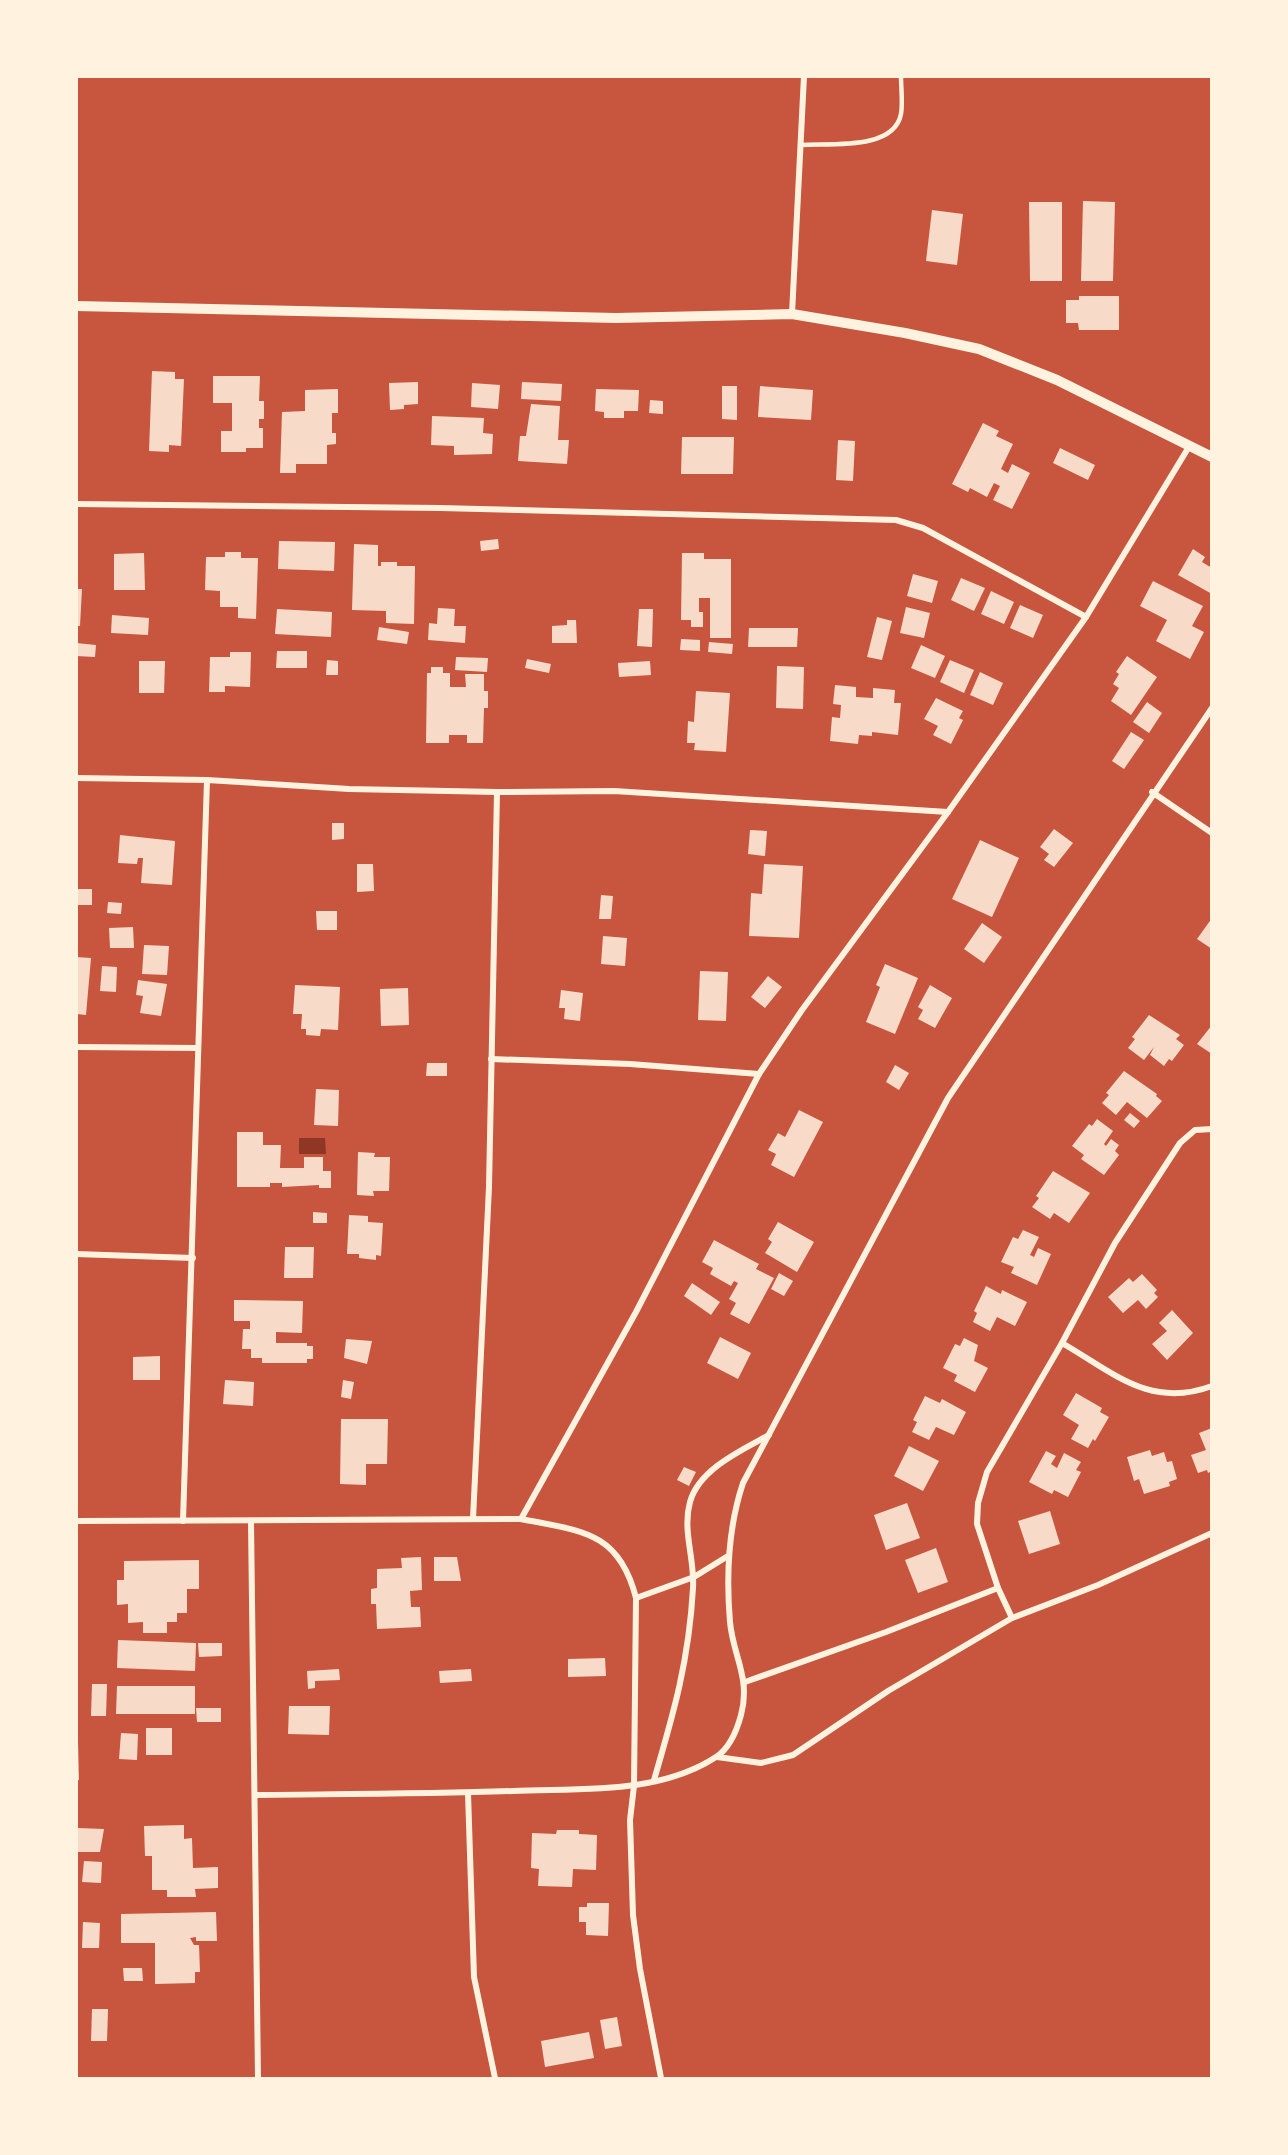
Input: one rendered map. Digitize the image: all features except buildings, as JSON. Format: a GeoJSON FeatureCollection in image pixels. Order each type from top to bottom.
{"type":"FeatureCollection","features":[{"type":"Feature","properties":{"kind":"street"},"geometry":{"type":"LineString","coordinates":[[792,314],[804,76]]}},
{"type":"Feature","properties":{"kind":"street"},"geometry":{"type":"LineString","coordinates":[[76,306],[616,318],[792,314],[905,333],[979,349],[1057,380],[1212,457]]}},
{"type":"Feature","properties":{"kind":"street"},"geometry":{"type":"LineString","coordinates":[[521,1519],[636,1312],[759,1074],[847,947],[948,812],[1086,617],[1190,445]]}},
{"type":"Feature","properties":{"kind":"street"},"geometry":{"type":"LineString","coordinates":[[76,504],[440,508],[896,520],[923,528],[1086,617]]}},
{"type":"Feature","properties":{"kind":"street"},"geometry":{"type":"LineString","coordinates":[[255,1795],[468,1792],[634,1786],[717,1757],[729,1744],[737,1728],[745,1683],[730,1624],[728,1556],[739,1494],[934,1120],[963,1073],[1152,792],[1212,708]]}},
{"type":"Feature","properties":{"kind":"street"},"geometry":{"type":"LineString","coordinates":[[76,778],[207,780],[349,789],[497,792],[614,791],[948,812]]}},
{"type":"Feature","properties":{"kind":"street"},"geometry":{"type":"LineString","coordinates":[[183,1521],[207,780]]}},
{"type":"Feature","properties":{"kind":"street"},"geometry":{"type":"LineString","coordinates":[[473,1519],[485,1306],[497,792]]}},
{"type":"Feature","properties":{"kind":"street"},"geometry":{"type":"LineString","coordinates":[[1152,792],[1212,833]]}},
{"type":"Feature","properties":{"kind":"street"},"geometry":{"type":"LineString","coordinates":[[76,1047],[198,1048]]}},
{"type":"Feature","properties":{"kind":"street"},"geometry":{"type":"LineString","coordinates":[[491,1059],[630,1064],[759,1074]]}},
{"type":"Feature","properties":{"kind":"street"},"geometry":{"type":"LineString","coordinates":[[1012,1618],[998,1588],[977,1524],[976,1514],[987,1472],[1062,1343],[1115,1243],[1180,1143],[1195,1130],[1212,1128]]}},
{"type":"Feature","properties":{"kind":"street"},"geometry":{"type":"LineString","coordinates":[[76,1254],[193,1258]]}},
{"type":"Feature","properties":{"kind":"street"},"geometry":{"type":"LineString","coordinates":[[1062,1343],[1146,1391],[1171,1395],[1212,1386]]}},
{"type":"Feature","properties":{"kind":"street"},"geometry":{"type":"LineString","coordinates":[[654,1780],[680,1693],[690,1641],[694,1576],[687,1537],[690,1501],[702,1480],[729,1458],[769,1434]]}},
{"type":"Feature","properties":{"kind":"street"},"geometry":{"type":"LineString","coordinates":[[76,1521],[521,1519],[563,1527],[609,1545],[625,1566],[636,1598],[634,1786],[630,1830],[634,1926],[661,2079]]}},
{"type":"Feature","properties":{"kind":"street"},"geometry":{"type":"LineString","coordinates":[[251,1522],[258,2079]]}},
{"type":"Feature","properties":{"kind":"street"},"geometry":{"type":"LineString","coordinates":[[717,1757],[760,1763],[793,1755],[888,1691],[1012,1618],[1098,1585],[1212,1533]]}},
{"type":"Feature","properties":{"kind":"street"},"geometry":{"type":"LineString","coordinates":[[636,1598],[694,1576],[728,1556]]}},
{"type":"Feature","properties":{"kind":"street"},"geometry":{"type":"LineString","coordinates":[[745,1683],[998,1588]]}},
{"type":"Feature","properties":{"kind":"street"},"geometry":{"type":"LineString","coordinates":[[468,1792],[474,1977],[495,2079]]}},
{"type":"Feature","properties":{"kind":"lane"},"geometry":{"type":"LineString","coordinates":[[801,145],[878,140],[892,132],[901,116],[901,76]]}},
{"type":"Feature","properties":{"kind":"shaded area"},"geometry":{"type":"Polygon","coordinates":[[[299,1138],[325,1138],[326,1154],[299,1154],[299,1138]]]}}]}
